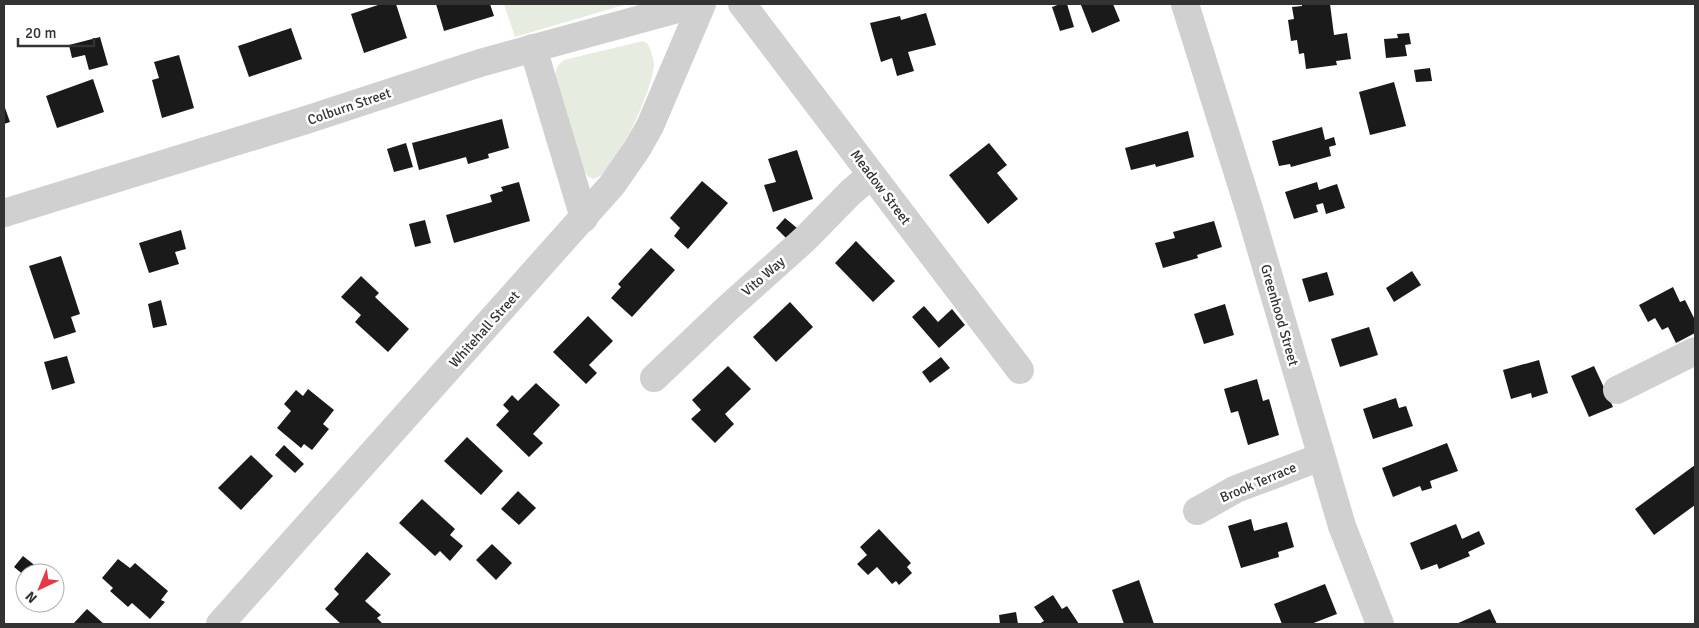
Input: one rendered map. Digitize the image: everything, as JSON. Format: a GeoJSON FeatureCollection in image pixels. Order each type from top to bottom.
{"type":"FeatureCollection","features":[{"type":"Feature","properties":{"kind":"street","name":"Colburn Street"},"geometry":{"type":"LineString","coordinates":[[4,213],[306,120],[444,74],[696,4]]}},
{"type":"Feature","properties":{"kind":"street","name":"Whitehall Street"},"geometry":{"type":"LineString","coordinates":[[220,624],[612,185],[637,148],[661,101],[702,4]]}},
{"type":"Feature","properties":{"kind":"street","name":"Meadow Street"},"geometry":{"type":"LineString","coordinates":[[742,4],[1020,370]]}},
{"type":"Feature","properties":{"kind":"street","name":"Greenhood Street"},"geometry":{"type":"LineString","coordinates":[[1185,4],[1250,212],[1321,457],[1345,533],[1380,624]]}},
{"type":"Feature","properties":{"kind":"street"},"geometry":{"type":"LineString","coordinates":[[533,48],[584,218]]}},
{"type":"Feature","properties":{"kind":"street","name":"Vito Way"},"geometry":{"type":"LineString","coordinates":[[654,378],[730,306],[805,239],[850,193],[871,175]]}},
{"type":"Feature","properties":{"kind":"street"},"geometry":{"type":"LineString","coordinates":[[1617,390],[1695,351]]}},
{"type":"Feature","properties":{"kind":"street","name":"Brook Terrace"},"geometry":{"type":"LineString","coordinates":[[1197,510],[1236,489],[1321,457]]}},
{"type":"Feature","properties":{"kind":"shaded area"},"geometry":{"type":"Polygon","coordinates":[[[504,4],[627,4],[515,37],[504,4]]]}},
{"type":"Feature","properties":{"kind":"shaded area"},"geometry":{"type":"Polygon","coordinates":[[[643,41],[648,44],[654,62],[649,88],[617,156],[600,176],[593,179],[584,171],[556,76],[557,69],[564,60],[643,41]]]}},
{"type":"Feature","properties":{"kind":"building"},"geometry":{"type":"Polygon","coordinates":[[[381,4],[396,4],[407,38],[364,53],[351,14],[381,4]]]}},
{"type":"Feature","properties":{"kind":"building"},"geometry":{"type":"Polygon","coordinates":[[[436,4],[490,4],[494,16],[444,31],[436,4]]]}},
{"type":"Feature","properties":{"kind":"building"},"geometry":{"type":"Polygon","coordinates":[[[1067,4],[1074,27],[1060,31],[1052,7],[1067,4]]]}},
{"type":"Feature","properties":{"kind":"building"},"geometry":{"type":"Polygon","coordinates":[[[1113,4],[1120,21],[1092,33],[1081,5],[1113,4]]]}},
{"type":"Feature","properties":{"kind":"building"},"geometry":{"type":"Polygon","coordinates":[[[1302,4],[1330,4],[1334,35],[1347,33],[1351,59],[1336,61],[1337,65],[1306,69],[1304,53],[1299,54],[1297,40],[1291,41],[1288,20],[1294,19],[1292,7],[1302,6],[1302,4]]]}},
{"type":"Feature","properties":{"kind":"building"},"geometry":{"type":"Polygon","coordinates":[[[926,13],[936,45],[908,52],[914,71],[897,76],[892,58],[881,62],[870,23],[900,16],[901,20],[926,13]]]}},
{"type":"Feature","properties":{"kind":"building"},"geometry":{"type":"Polygon","coordinates":[[[291,28],[302,59],[249,77],[238,46],[291,28]]]}},
{"type":"Feature","properties":{"kind":"building"},"geometry":{"type":"Polygon","coordinates":[[[1409,33],[1411,44],[1405,45],[1407,56],[1386,58],[1384,39],[1398,38],[1397,34],[1409,33]]]}},
{"type":"Feature","properties":{"kind":"building"},"geometry":{"type":"Polygon","coordinates":[[[100,37],[108,65],[89,70],[85,55],[72,58],[69,45],[100,37]]]}},
{"type":"Feature","properties":{"kind":"building"},"geometry":{"type":"Polygon","coordinates":[[[179,55],[194,108],[162,118],[152,80],[159,78],[154,62],[179,55]]]}},
{"type":"Feature","properties":{"kind":"building"},"geometry":{"type":"Polygon","coordinates":[[[1430,68],[1432,81],[1416,82],[1414,70],[1430,68]]]}},
{"type":"Feature","properties":{"kind":"building"},"geometry":{"type":"Polygon","coordinates":[[[93,79],[104,112],[57,128],[46,96],[93,79]]]}},
{"type":"Feature","properties":{"kind":"building"},"geometry":{"type":"Polygon","coordinates":[[[1394,82],[1406,126],[1370,135],[1359,92],[1394,82]]]}},
{"type":"Feature","properties":{"kind":"building"},"geometry":{"type":"Polygon","coordinates":[[[4,105],[10,122],[4,124],[4,105]]]}},
{"type":"Feature","properties":{"kind":"building"},"geometry":{"type":"Polygon","coordinates":[[[502,119],[509,148],[488,154],[489,158],[468,164],[466,157],[419,170],[412,143],[502,119]]]}},
{"type":"Feature","properties":{"kind":"building"},"geometry":{"type":"Polygon","coordinates":[[[1322,127],[1325,140],[1334,137],[1336,145],[1329,147],[1331,156],[1291,167],[1290,164],[1279,166],[1272,141],[1322,127]]]}},
{"type":"Feature","properties":{"kind":"building"},"geometry":{"type":"Polygon","coordinates":[[[1188,131],[1194,157],[1156,167],[1155,164],[1131,170],[1125,148],[1188,131]]]}},
{"type":"Feature","properties":{"kind":"building"},"geometry":{"type":"Polygon","coordinates":[[[406,143],[413,167],[394,172],[387,149],[406,143]]]}},
{"type":"Feature","properties":{"kind":"building"},"geometry":{"type":"Polygon","coordinates":[[[989,143],[1007,165],[997,173],[1018,199],[988,224],[949,175],[989,143]]]}},
{"type":"Feature","properties":{"kind":"building"},"geometry":{"type":"Polygon","coordinates":[[[797,150],[813,199],[773,212],[764,185],[776,182],[768,159],[797,150]]]}},
{"type":"Feature","properties":{"kind":"building"},"geometry":{"type":"Polygon","coordinates":[[[702,181],[728,203],[688,249],[674,236],[680,228],[670,218],[702,181]]]}},
{"type":"Feature","properties":{"kind":"building"},"geometry":{"type":"Polygon","coordinates":[[[519,182],[530,221],[454,243],[446,215],[492,202],[490,195],[503,191],[501,187],[519,182]]]}},
{"type":"Feature","properties":{"kind":"building"},"geometry":{"type":"Polygon","coordinates":[[[1317,182],[1319,190],[1337,184],[1345,208],[1326,214],[1323,203],[1316,205],[1318,212],[1294,219],[1285,192],[1317,182]]]}},
{"type":"Feature","properties":{"kind":"building"},"geometry":{"type":"Polygon","coordinates":[[[785,218],[797,228],[787,239],[776,228],[785,218]]]}},
{"type":"Feature","properties":{"kind":"building"},"geometry":{"type":"Polygon","coordinates":[[[425,220],[431,243],[415,247],[409,224],[425,220]]]}},
{"type":"Feature","properties":{"kind":"building"},"geometry":{"type":"Polygon","coordinates":[[[1214,221],[1222,247],[1197,255],[1198,258],[1163,268],[1155,243],[1175,238],[1173,232],[1214,221]]]}},
{"type":"Feature","properties":{"kind":"building"},"geometry":{"type":"Polygon","coordinates":[[[181,230],[186,249],[175,252],[179,264],[149,273],[139,243],[181,230]]]}},
{"type":"Feature","properties":{"kind":"building"},"geometry":{"type":"Polygon","coordinates":[[[856,241],[895,281],[873,302],[835,263],[856,241]]]}},
{"type":"Feature","properties":{"kind":"building"},"geometry":{"type":"Polygon","coordinates":[[[651,248],[675,270],[632,317],[611,298],[621,287],[618,284],[651,248]]]}},
{"type":"Feature","properties":{"kind":"building"},"geometry":{"type":"Polygon","coordinates":[[[61,256],[80,314],[71,317],[76,332],[54,339],[29,266],[61,256]]]}},
{"type":"Feature","properties":{"kind":"building"},"geometry":{"type":"Polygon","coordinates":[[[1412,271],[1421,285],[1394,302],[1386,288],[1412,271]]]}},
{"type":"Feature","properties":{"kind":"building"},"geometry":{"type":"Polygon","coordinates":[[[1327,272],[1334,295],[1309,302],[1302,279],[1327,272]]]}},
{"type":"Feature","properties":{"kind":"building"},"geometry":{"type":"Polygon","coordinates":[[[361,276],[379,293],[375,297],[409,329],[388,352],[355,322],[361,315],[341,297],[361,276]]]}},
{"type":"Feature","properties":{"kind":"building"},"geometry":{"type":"Polygon","coordinates":[[[1673,287],[1680,302],[1685,300],[1695,320],[1695,333],[1676,343],[1668,327],[1662,330],[1655,318],[1648,322],[1639,305],[1673,287]]]}},
{"type":"Feature","properties":{"kind":"building"},"geometry":{"type":"Polygon","coordinates":[[[161,300],[167,325],[153,328],[148,304],[161,300]]]}},
{"type":"Feature","properties":{"kind":"building"},"geometry":{"type":"Polygon","coordinates":[[[790,302],[813,327],[776,362],[753,337],[790,302]]]}},
{"type":"Feature","properties":{"kind":"building"},"geometry":{"type":"Polygon","coordinates":[[[1225,304],[1234,335],[1204,344],[1194,314],[1225,304]]]}},
{"type":"Feature","properties":{"kind":"building"},"geometry":{"type":"Polygon","coordinates":[[[924,306],[938,322],[952,309],[965,325],[939,348],[912,317],[924,306]]]}},
{"type":"Feature","properties":{"kind":"building"},"geometry":{"type":"Polygon","coordinates":[[[588,316],[613,341],[589,365],[597,373],[586,384],[553,352],[588,316]]]}},
{"type":"Feature","properties":{"kind":"building"},"geometry":{"type":"Polygon","coordinates":[[[1369,327],[1378,355],[1340,367],[1331,339],[1369,327]]]}},
{"type":"Feature","properties":{"kind":"building"},"geometry":{"type":"Polygon","coordinates":[[[67,356],[75,383],[52,390],[44,362],[67,356]]]}},
{"type":"Feature","properties":{"kind":"building"},"geometry":{"type":"Polygon","coordinates":[[[941,357],[950,368],[930,383],[922,372],[941,357]]]}},
{"type":"Feature","properties":{"kind":"building"},"geometry":{"type":"Polygon","coordinates":[[[1539,360],[1548,393],[1532,398],[1531,393],[1511,399],[1503,370],[1539,360]]]}},
{"type":"Feature","properties":{"kind":"building"},"geometry":{"type":"Polygon","coordinates":[[[728,366],[751,389],[725,414],[734,424],[715,443],[691,419],[701,410],[692,400],[728,366]]]}},
{"type":"Feature","properties":{"kind":"building"},"geometry":{"type":"Polygon","coordinates":[[[1594,366],[1613,407],[1589,417],[1571,376],[1594,366]]]}},
{"type":"Feature","properties":{"kind":"building"},"geometry":{"type":"Polygon","coordinates":[[[1257,379],[1263,401],[1269,399],[1279,435],[1248,445],[1238,411],[1231,413],[1224,389],[1257,379]]]}},
{"type":"Feature","properties":{"kind":"building"},"geometry":{"type":"Polygon","coordinates":[[[536,383],[560,405],[533,434],[543,443],[529,457],[496,425],[509,411],[503,405],[512,395],[518,401],[536,383]]]}},
{"type":"Feature","properties":{"kind":"building"},"geometry":{"type":"Polygon","coordinates":[[[308,389],[334,410],[323,424],[329,429],[312,450],[304,444],[301,448],[277,428],[291,411],[284,404],[296,390],[303,396],[308,389]]]}},
{"type":"Feature","properties":{"kind":"building"},"geometry":{"type":"Polygon","coordinates":[[[1396,398],[1399,408],[1406,406],[1413,426],[1373,439],[1363,409],[1396,398]]]}},
{"type":"Feature","properties":{"kind":"building"},"geometry":{"type":"Polygon","coordinates":[[[467,437],[503,471],[481,495],[444,461],[467,437]]]}},
{"type":"Feature","properties":{"kind":"building"},"geometry":{"type":"Polygon","coordinates":[[[1447,443],[1458,471],[1430,481],[1432,488],[1422,491],[1420,486],[1393,497],[1382,468],[1447,443]]]}},
{"type":"Feature","properties":{"kind":"building"},"geometry":{"type":"Polygon","coordinates":[[[284,445],[304,464],[295,473],[275,455],[284,445]]]}},
{"type":"Feature","properties":{"kind":"building"},"geometry":{"type":"Polygon","coordinates":[[[251,455],[273,476],[241,510],[218,488],[251,455]]]}},
{"type":"Feature","properties":{"kind":"building"},"geometry":{"type":"Polygon","coordinates":[[[1695,465],[1695,505],[1654,535],[1635,509],[1695,465]]]}},
{"type":"Feature","properties":{"kind":"building"},"geometry":{"type":"Polygon","coordinates":[[[518,491],[536,508],[519,525],[501,509],[518,491]]]}},
{"type":"Feature","properties":{"kind":"building"},"geometry":{"type":"Polygon","coordinates":[[[422,499],[455,529],[450,535],[463,546],[450,561],[440,551],[435,556],[399,523],[422,499]]]}},
{"type":"Feature","properties":{"kind":"building"},"geometry":{"type":"Polygon","coordinates":[[[1251,519],[1254,531],[1287,522],[1294,547],[1278,552],[1279,557],[1241,568],[1228,526],[1251,519]]]}},
{"type":"Feature","properties":{"kind":"building"},"geometry":{"type":"Polygon","coordinates":[[[1456,524],[1462,539],[1479,531],[1485,544],[1468,552],[1470,556],[1439,569],[1437,564],[1421,570],[1410,543],[1456,524]]]}},
{"type":"Feature","properties":{"kind":"building"},"geometry":{"type":"Polygon","coordinates":[[[879,529],[911,563],[907,567],[912,573],[899,585],[896,581],[892,584],[877,567],[868,575],[857,564],[867,555],[860,547],[879,529]]]}},
{"type":"Feature","properties":{"kind":"building"},"geometry":{"type":"Polygon","coordinates":[[[492,544],[512,563],[496,580],[476,560],[492,544]]]}},
{"type":"Feature","properties":{"kind":"building"},"geometry":{"type":"Polygon","coordinates":[[[367,552],[391,574],[365,601],[381,615],[377,618],[383,624],[341,624],[325,609],[339,594],[334,589],[367,552]]]}},
{"type":"Feature","properties":{"kind":"building"},"geometry":{"type":"Polygon","coordinates":[[[23,556],[32,563],[17,563],[23,556]]]}},
{"type":"Feature","properties":{"kind":"building"},"geometry":{"type":"Polygon","coordinates":[[[118,559],[130,568],[135,563],[168,591],[161,600],[165,602],[150,619],[132,603],[128,607],[110,591],[113,588],[102,578],[118,559]]]}},
{"type":"Feature","properties":{"kind":"building"},"geometry":{"type":"Polygon","coordinates":[[[1139,580],[1154,624],[1124,624],[1112,590],[1139,580]]]}},
{"type":"Feature","properties":{"kind":"building"},"geometry":{"type":"Polygon","coordinates":[[[1325,584],[1337,614],[1311,624],[1282,624],[1274,604],[1325,584]]]}},
{"type":"Feature","properties":{"kind":"building"},"geometry":{"type":"Polygon","coordinates":[[[1053,595],[1062,609],[1067,606],[1079,624],[1039,624],[1044,621],[1034,607],[1053,595]]]}},
{"type":"Feature","properties":{"kind":"building"},"geometry":{"type":"Polygon","coordinates":[[[87,609],[104,624],[73,624],[87,609]]]}},
{"type":"Feature","properties":{"kind":"building"},"geometry":{"type":"Polygon","coordinates":[[[1490,609],[1497,624],[1456,624],[1490,609]]]}},
{"type":"Feature","properties":{"kind":"building"},"geometry":{"type":"Polygon","coordinates":[[[1016,612],[1018,624],[1000,624],[999,615],[1016,612]]]}}]}
